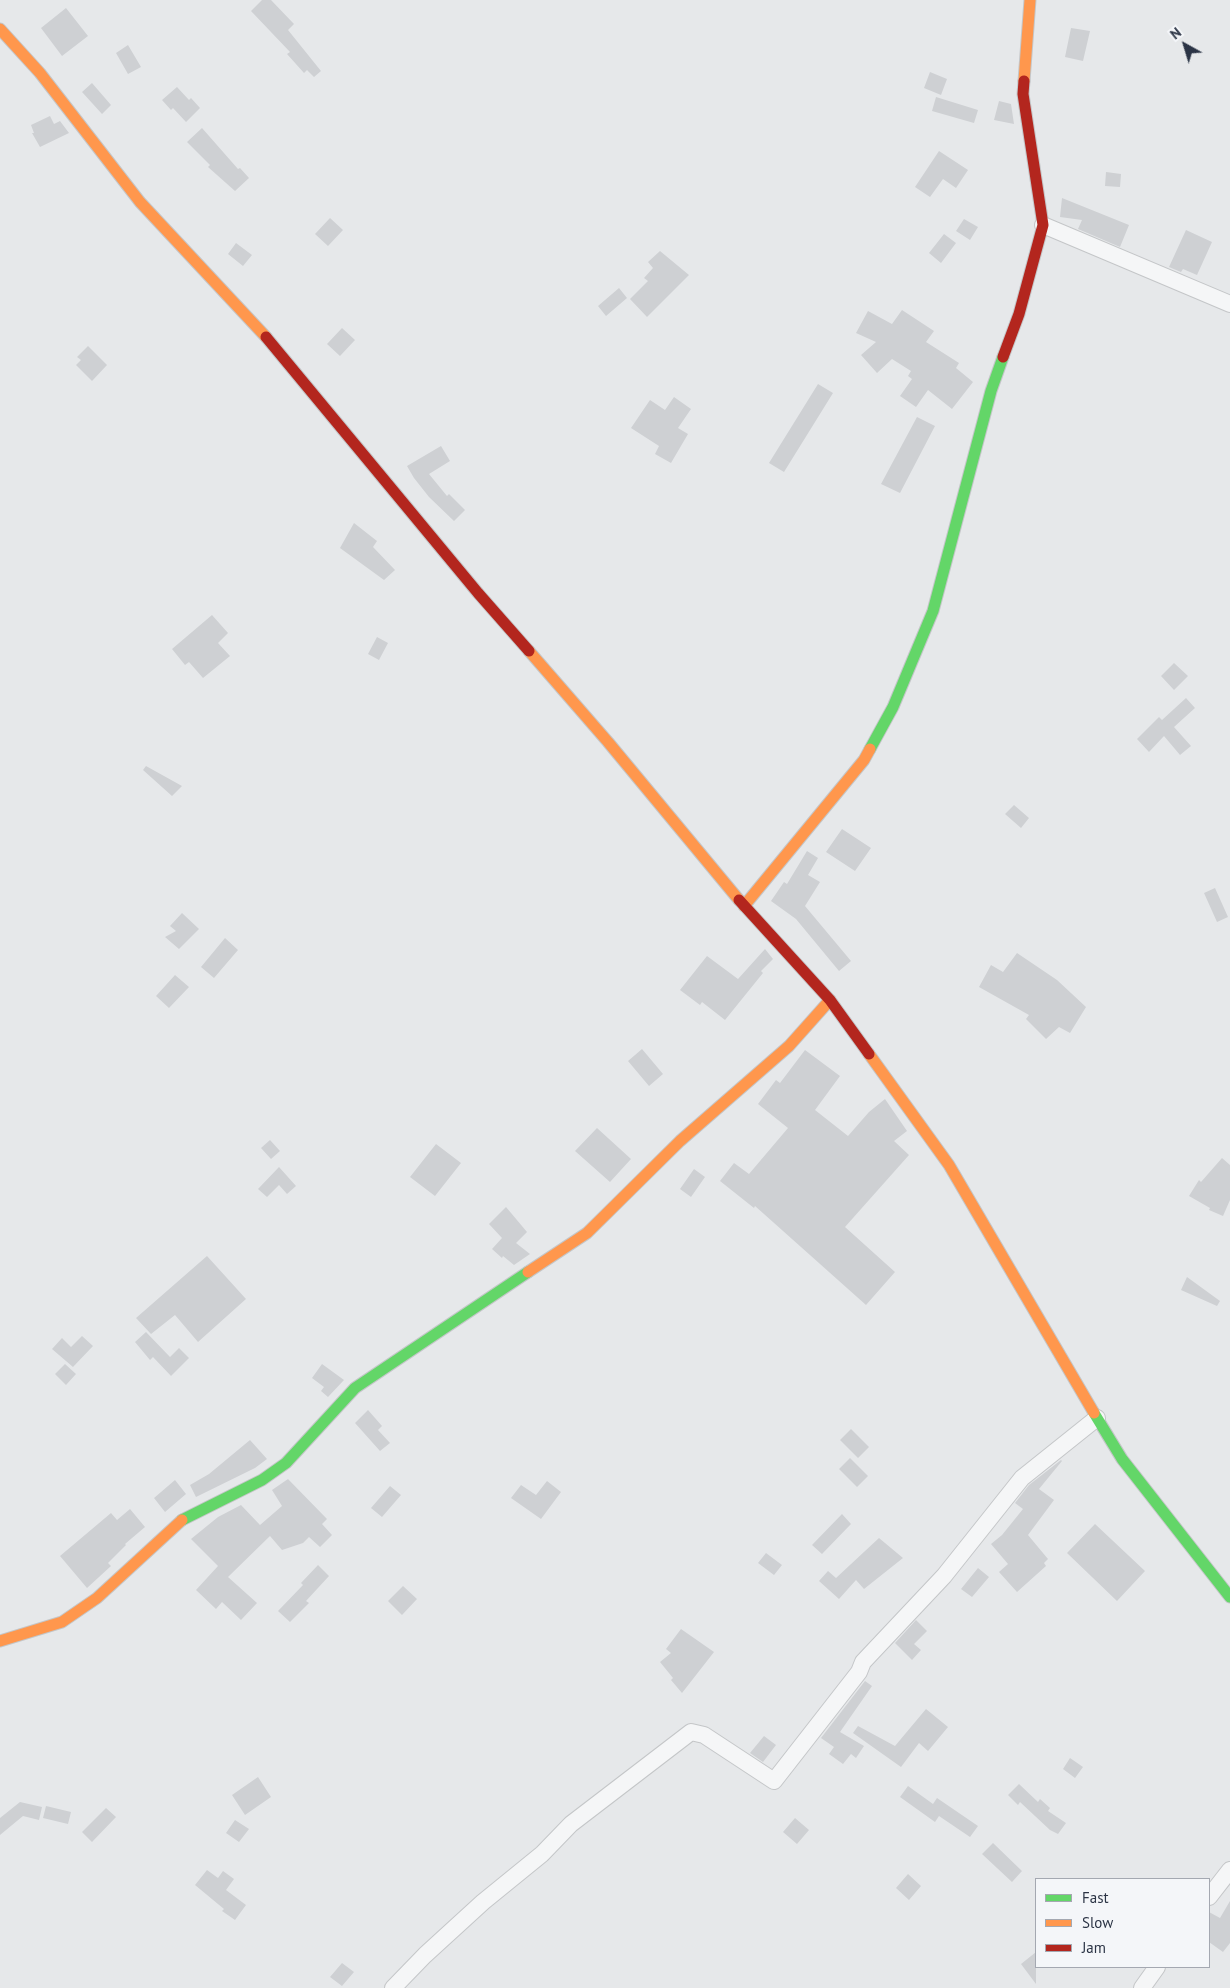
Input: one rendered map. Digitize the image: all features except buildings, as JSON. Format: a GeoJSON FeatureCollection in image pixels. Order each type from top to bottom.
{"type":"FeatureCollection","features":[{"type":"Feature","properties":{"kind":"street"},"geometry":{"type":"LineString","coordinates":[[744,906],[864,760],[893,707],[933,611],[991,391],[1019,314],[1043,225],[1023,94],[1030,0]]}},
{"type":"Feature","properties":{"kind":"street"},"geometry":{"type":"LineString","coordinates":[[0,29],[40,74],[140,202],[227,292],[423,528],[608,742],[744,906],[830,1000],[949,1164],[1096,1418],[1122,1459],[1230,1597]]}},
{"type":"Feature","properties":{"kind":"street"},"geometry":{"type":"LineString","coordinates":[[1043,225],[1230,304]]}},
{"type":"Feature","properties":{"kind":"street"},"geometry":{"type":"LineString","coordinates":[[0,1641],[62,1622],[97,1598],[184,1518],[262,1480],[286,1463],[355,1388],[587,1233],[680,1141],[789,1046],[830,1000]]}},
{"type":"Feature","properties":{"kind":"street"},"geometry":{"type":"LineString","coordinates":[[394,1988],[461,1922],[542,1854],[571,1824],[691,1732],[704,1735],[774,1781],[859,1672],[863,1662],[944,1576],[1022,1478],[1096,1418]]}},
{"type":"Feature","properties":{"kind":"street"},"geometry":{"type":"LineString","coordinates":[[1210,1896],[1230,1870]]}},
{"type":"Feature","properties":{"kind":"street"},"geometry":{"type":"LineString","coordinates":[[1142,1988],[1156,1968]]}},
{"type":"Feature","properties":{"kind":"traffic: fast"},"geometry":{"type":"LineString","coordinates":[[870,749],[893,707],[933,611],[991,391],[1003,357]]}},
{"type":"Feature","properties":{"kind":"traffic: fast"},"geometry":{"type":"LineString","coordinates":[[182,1520],[262,1480],[286,1463],[355,1388],[528,1272]]}},
{"type":"Feature","properties":{"kind":"traffic: fast"},"geometry":{"type":"LineString","coordinates":[[1094,1413],[1122,1459],[1230,1597]]}},
{"type":"Feature","properties":{"kind":"traffic: slow"},"geometry":{"type":"LineString","coordinates":[[1024,81],[1030,0]]}},
{"type":"Feature","properties":{"kind":"traffic: slow"},"geometry":{"type":"LineString","coordinates":[[0,29],[40,73],[140,202],[266,337]]}},
{"type":"Feature","properties":{"kind":"traffic: slow"},"geometry":{"type":"LineString","coordinates":[[529,651],[608,742],[739,900]]}},
{"type":"Feature","properties":{"kind":"traffic: slow"},"geometry":{"type":"LineString","coordinates":[[744,906],[864,760],[870,749]]}},
{"type":"Feature","properties":{"kind":"traffic: slow"},"geometry":{"type":"LineString","coordinates":[[528,1272],[587,1233],[680,1141],[789,1046],[830,1000]]}},
{"type":"Feature","properties":{"kind":"traffic: slow"},"geometry":{"type":"LineString","coordinates":[[869,1054],[949,1165],[1094,1413]]}},
{"type":"Feature","properties":{"kind":"traffic: slow"},"geometry":{"type":"LineString","coordinates":[[0,1641],[62,1622],[97,1598],[182,1520]]}},
{"type":"Feature","properties":{"kind":"traffic: jam"},"geometry":{"type":"LineString","coordinates":[[1003,357],[1019,314],[1043,225],[1023,94],[1024,81]]}},
{"type":"Feature","properties":{"kind":"traffic: jam"},"geometry":{"type":"LineString","coordinates":[[266,337],[478,593],[529,651]]}},
{"type":"Feature","properties":{"kind":"traffic: jam"},"geometry":{"type":"LineString","coordinates":[[739,900],[830,1000],[869,1054]]}}]}
